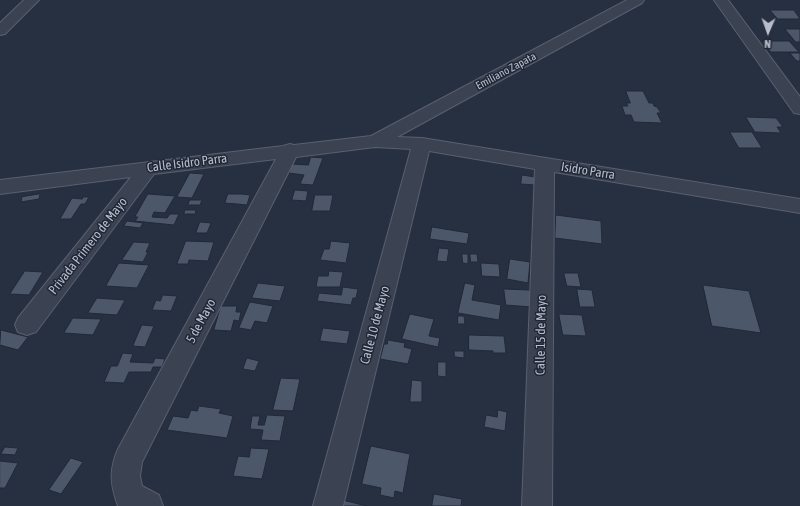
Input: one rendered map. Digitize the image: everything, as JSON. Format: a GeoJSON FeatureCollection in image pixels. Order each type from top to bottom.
{"type":"FeatureCollection","features":[{"type":"Feature","properties":{"kind":"street"},"geometry":{"type":"LineString","coordinates":[[0,31],[32,0]]}},
{"type":"Feature","properties":{"kind":"street","name":"Emiliano Zapata"},"geometry":{"type":"LineString","coordinates":[[375,141],[637,0]]}},
{"type":"Feature","properties":{"kind":"street"},"geometry":{"type":"LineString","coordinates":[[721,0],[800,110]]}},
{"type":"Feature","properties":{"kind":"street","name":"Isidro Parra"},"geometry":{"type":"LineString","coordinates":[[375,141],[422,144],[800,206]]}},
{"type":"Feature","properties":{"kind":"street","name":"Calle Isidro Parra"},"geometry":{"type":"LineString","coordinates":[[0,188],[290,150],[375,141]]}},
{"type":"Feature","properties":{"kind":"street","name":"Calle 10 de Mayo"},"geometry":{"type":"LineString","coordinates":[[328,506],[422,144]]}},
{"type":"Feature","properties":{"kind":"street","name":"5 de Mayo"},"geometry":{"type":"LineString","coordinates":[[138,500],[125,476],[128,459],[290,150]]}},
{"type":"Feature","properties":{"kind":"street","name":"Calle 15 de Mayo"},"geometry":{"type":"LineString","coordinates":[[537,506],[545,164]]}},
{"type":"Feature","properties":{"kind":"street","name":"Privada Primero de Mayo"},"geometry":{"type":"LineString","coordinates":[[28,325],[149,168]]}},
{"type":"Feature","properties":{"kind":"building"},"geometry":{"type":"Polygon","coordinates":[[[770,10],[794,10],[800,19],[778,19],[770,10]]]}},
{"type":"Feature","properties":{"kind":"building"},"geometry":{"type":"Polygon","coordinates":[[[785,29],[800,29],[800,42],[796,42],[785,29]]]}},
{"type":"Feature","properties":{"kind":"building"},"geometry":{"type":"Polygon","coordinates":[[[762,41],[789,41],[799,52],[771,52],[762,41]]]}},
{"type":"Feature","properties":{"kind":"building"},"geometry":{"type":"Polygon","coordinates":[[[790,53],[800,53],[800,61],[797,61],[790,53]]]}},
{"type":"Feature","properties":{"kind":"building"},"geometry":{"type":"Polygon","coordinates":[[[626,91],[643,91],[649,103],[653,103],[661,113],[657,113],[662,123],[634,122],[631,115],[625,115],[622,106],[628,106],[626,103],[630,103],[626,91]]]}},
{"type":"Feature","properties":{"kind":"building"},"geometry":{"type":"Polygon","coordinates":[[[746,117],[776,118],[783,127],[777,127],[781,133],[755,132],[746,117]]]}},
{"type":"Feature","properties":{"kind":"building"},"geometry":{"type":"Polygon","coordinates":[[[730,132],[752,132],[762,148],[739,148],[730,132]]]}},
{"type":"Feature","properties":{"kind":"building"},"geometry":{"type":"Polygon","coordinates":[[[311,157],[323,158],[313,185],[300,184],[304,175],[289,173],[292,164],[308,165],[311,157]]]}},
{"type":"Feature","properties":{"kind":"building"},"geometry":{"type":"Polygon","coordinates":[[[190,173],[204,174],[192,198],[177,197],[190,173]]]}},
{"type":"Feature","properties":{"kind":"building"},"geometry":{"type":"Polygon","coordinates":[[[522,175],[535,177],[535,185],[521,184],[522,175]]]}},
{"type":"Feature","properties":{"kind":"building"},"geometry":{"type":"Polygon","coordinates":[[[295,190],[308,191],[306,201],[292,200],[295,190]]]}},
{"type":"Feature","properties":{"kind":"building"},"geometry":{"type":"Polygon","coordinates":[[[40,194],[39,199],[21,202],[22,197],[40,194]]]}},
{"type":"Feature","properties":{"kind":"building"},"geometry":{"type":"Polygon","coordinates":[[[148,194],[175,196],[165,213],[154,212],[152,217],[167,218],[170,214],[179,214],[174,225],[135,221],[138,217],[135,217],[148,194]]]}},
{"type":"Feature","properties":{"kind":"building"},"geometry":{"type":"Polygon","coordinates":[[[228,194],[250,195],[247,205],[225,203],[228,194]]]}},
{"type":"Feature","properties":{"kind":"building"},"geometry":{"type":"Polygon","coordinates":[[[315,195],[333,195],[330,211],[312,211],[315,195]]]}},
{"type":"Feature","properties":{"kind":"building"},"geometry":{"type":"Polygon","coordinates":[[[83,197],[89,197],[85,204],[81,204],[71,219],[60,219],[72,198],[82,199],[83,197]]]}},
{"type":"Feature","properties":{"kind":"building"},"geometry":{"type":"Polygon","coordinates":[[[190,200],[202,200],[200,205],[188,205],[190,200]]]}},
{"type":"Feature","properties":{"kind":"building"},"geometry":{"type":"Polygon","coordinates":[[[185,210],[196,210],[195,214],[184,214],[185,210]]]}},
{"type":"Feature","properties":{"kind":"building"},"geometry":{"type":"Polygon","coordinates":[[[556,215],[601,221],[602,244],[555,238],[556,215]]]}},
{"type":"Feature","properties":{"kind":"building"},"geometry":{"type":"Polygon","coordinates":[[[127,221],[143,223],[140,228],[124,226],[127,221]]]}},
{"type":"Feature","properties":{"kind":"building"},"geometry":{"type":"Polygon","coordinates":[[[200,222],[211,223],[207,233],[196,233],[200,222]]]}},
{"type":"Feature","properties":{"kind":"building"},"geometry":{"type":"Polygon","coordinates":[[[432,227],[469,233],[467,244],[430,239],[432,227]]]}},
{"type":"Feature","properties":{"kind":"building"},"geometry":{"type":"Polygon","coordinates":[[[186,241],[214,242],[208,261],[189,260],[188,264],[177,264],[186,241]]]}},
{"type":"Feature","properties":{"kind":"building"},"geometry":{"type":"Polygon","coordinates":[[[331,241],[350,243],[346,263],[320,260],[324,249],[329,249],[331,241]]]}},
{"type":"Feature","properties":{"kind":"building"},"geometry":{"type":"Polygon","coordinates":[[[134,242],[150,243],[146,252],[148,252],[143,262],[122,260],[134,242]]]}},
{"type":"Feature","properties":{"kind":"building"},"geometry":{"type":"Polygon","coordinates":[[[439,248],[449,249],[447,262],[437,261],[439,248]]]}},
{"type":"Feature","properties":{"kind":"building"},"geometry":{"type":"Polygon","coordinates":[[[462,254],[468,254],[468,264],[463,263],[462,254]]]}},
{"type":"Feature","properties":{"kind":"building"},"geometry":{"type":"Polygon","coordinates":[[[470,254],[477,254],[478,262],[471,262],[470,254]]]}},
{"type":"Feature","properties":{"kind":"building"},"geometry":{"type":"Polygon","coordinates":[[[510,259],[530,262],[528,283],[507,279],[510,259]]]}},
{"type":"Feature","properties":{"kind":"building"},"geometry":{"type":"Polygon","coordinates":[[[119,263],[149,265],[137,288],[106,286],[119,263]]]}},
{"type":"Feature","properties":{"kind":"building"},"geometry":{"type":"Polygon","coordinates":[[[481,263],[499,264],[500,277],[482,276],[481,263]]]}},
{"type":"Feature","properties":{"kind":"building"},"geometry":{"type":"Polygon","coordinates":[[[25,271],[43,272],[29,295],[10,294],[25,271]]]}},
{"type":"Feature","properties":{"kind":"building"},"geometry":{"type":"Polygon","coordinates":[[[329,271],[343,272],[340,287],[316,287],[318,276],[328,276],[329,271]]]}},
{"type":"Feature","properties":{"kind":"building"},"geometry":{"type":"Polygon","coordinates":[[[564,273],[578,273],[581,287],[567,286],[564,273]]]}},
{"type":"Feature","properties":{"kind":"building"},"geometry":{"type":"Polygon","coordinates":[[[258,283],[285,286],[280,301],[252,298],[258,283]]]}},
{"type":"Feature","properties":{"kind":"building"},"geometry":{"type":"Polygon","coordinates":[[[465,283],[475,285],[472,300],[501,305],[499,320],[458,313],[465,283]]]}},
{"type":"Feature","properties":{"kind":"building"},"geometry":{"type":"Polygon","coordinates":[[[703,285],[749,291],[761,333],[712,326],[703,285]]]}},
{"type":"Feature","properties":{"kind":"building"},"geometry":{"type":"Polygon","coordinates":[[[343,287],[358,289],[356,298],[353,298],[351,305],[317,301],[319,293],[341,295],[343,287]]]}},
{"type":"Feature","properties":{"kind":"building"},"geometry":{"type":"Polygon","coordinates":[[[504,289],[530,290],[532,307],[506,305],[504,289]]]}},
{"type":"Feature","properties":{"kind":"building"},"geometry":{"type":"Polygon","coordinates":[[[577,289],[592,290],[595,307],[580,307],[577,289]]]}},
{"type":"Feature","properties":{"kind":"building"},"geometry":{"type":"Polygon","coordinates":[[[163,295],[177,296],[171,311],[152,310],[156,300],[160,301],[163,295]]]}},
{"type":"Feature","properties":{"kind":"building"},"geometry":{"type":"Polygon","coordinates":[[[97,298],[125,300],[117,315],[88,313],[97,298]]]}},
{"type":"Feature","properties":{"kind":"building"},"geometry":{"type":"Polygon","coordinates":[[[250,302],[273,306],[267,323],[255,321],[251,330],[239,328],[250,302]]]}},
{"type":"Feature","properties":{"kind":"building"},"geometry":{"type":"Polygon","coordinates":[[[221,306],[237,306],[236,312],[241,312],[239,321],[234,320],[231,331],[214,330],[221,306]]]}},
{"type":"Feature","properties":{"kind":"building"},"geometry":{"type":"Polygon","coordinates":[[[410,314],[434,319],[429,336],[440,338],[438,347],[402,339],[410,314]]]}},
{"type":"Feature","properties":{"kind":"building"},"geometry":{"type":"Polygon","coordinates":[[[559,314],[582,315],[586,336],[563,335],[559,314]]]}},
{"type":"Feature","properties":{"kind":"building"},"geometry":{"type":"Polygon","coordinates":[[[458,316],[464,316],[465,324],[458,324],[458,316]]]}},
{"type":"Feature","properties":{"kind":"building"},"geometry":{"type":"Polygon","coordinates":[[[73,318],[101,319],[93,335],[64,333],[73,318]]]}},
{"type":"Feature","properties":{"kind":"building"},"geometry":{"type":"Polygon","coordinates":[[[142,325],[154,326],[145,347],[133,346],[142,325]]]}},
{"type":"Feature","properties":{"kind":"building"},"geometry":{"type":"Polygon","coordinates":[[[323,328],[350,331],[347,344],[320,341],[323,328]]]}},
{"type":"Feature","properties":{"kind":"building"},"geometry":{"type":"Polygon","coordinates":[[[1,330],[28,337],[18,350],[0,345],[1,330]]]}},
{"type":"Feature","properties":{"kind":"building"},"geometry":{"type":"Polygon","coordinates":[[[469,335],[504,336],[506,353],[469,350],[469,335]]]}},
{"type":"Feature","properties":{"kind":"building"},"geometry":{"type":"Polygon","coordinates":[[[388,340],[405,343],[404,347],[412,349],[408,364],[380,359],[384,344],[387,344],[388,340]]]}},
{"type":"Feature","properties":{"kind":"building"},"geometry":{"type":"Polygon","coordinates":[[[454,351],[464,351],[464,358],[455,357],[454,351]]]}},
{"type":"Feature","properties":{"kind":"building"},"geometry":{"type":"Polygon","coordinates":[[[123,353],[133,354],[130,362],[153,363],[155,358],[165,359],[162,367],[153,367],[151,372],[129,372],[124,383],[104,382],[111,366],[117,366],[123,353]]]}},
{"type":"Feature","properties":{"kind":"building"},"geometry":{"type":"Polygon","coordinates":[[[247,358],[259,361],[255,371],[243,369],[247,358]]]}},
{"type":"Feature","properties":{"kind":"building"},"geometry":{"type":"Polygon","coordinates":[[[438,362],[446,362],[446,377],[438,376],[438,362]]]}},
{"type":"Feature","properties":{"kind":"building"},"geometry":{"type":"Polygon","coordinates":[[[281,378],[300,379],[293,411],[273,410],[281,378]]]}},
{"type":"Feature","properties":{"kind":"building"},"geometry":{"type":"Polygon","coordinates":[[[412,380],[422,381],[422,402],[410,402],[412,380]]]}},
{"type":"Feature","properties":{"kind":"building"},"geometry":{"type":"Polygon","coordinates":[[[199,406],[221,409],[219,413],[233,416],[227,438],[167,430],[173,416],[188,418],[191,410],[197,411],[199,406]]]}},
{"type":"Feature","properties":{"kind":"building"},"geometry":{"type":"Polygon","coordinates":[[[498,410],[507,412],[505,431],[484,427],[486,415],[497,417],[498,410]]]}},
{"type":"Feature","properties":{"kind":"building"},"geometry":{"type":"Polygon","coordinates":[[[267,415],[285,416],[280,441],[261,440],[263,430],[250,429],[252,416],[260,416],[258,425],[264,425],[267,415]]]}},
{"type":"Feature","properties":{"kind":"building"},"geometry":{"type":"Polygon","coordinates":[[[371,446],[410,454],[403,493],[395,491],[394,498],[380,495],[381,488],[362,484],[371,446]]]}},
{"type":"Feature","properties":{"kind":"building"},"geometry":{"type":"Polygon","coordinates":[[[5,447],[18,448],[15,455],[1,454],[5,447]]]}},
{"type":"Feature","properties":{"kind":"building"},"geometry":{"type":"Polygon","coordinates":[[[251,448],[269,449],[262,479],[233,476],[238,456],[249,457],[251,448]]]}},
{"type":"Feature","properties":{"kind":"building"},"geometry":{"type":"Polygon","coordinates":[[[71,458],[83,462],[61,494],[49,490],[71,458]]]}},
{"type":"Feature","properties":{"kind":"building"},"geometry":{"type":"Polygon","coordinates":[[[0,461],[18,463],[5,488],[0,488],[0,461]]]}},
{"type":"Feature","properties":{"kind":"building"},"geometry":{"type":"Polygon","coordinates":[[[434,494],[462,499],[461,506],[432,506],[434,494]]]}},
{"type":"Feature","properties":{"kind":"building"},"geometry":{"type":"Polygon","coordinates":[[[342,500],[367,506],[341,506],[342,500]]]}}]}
